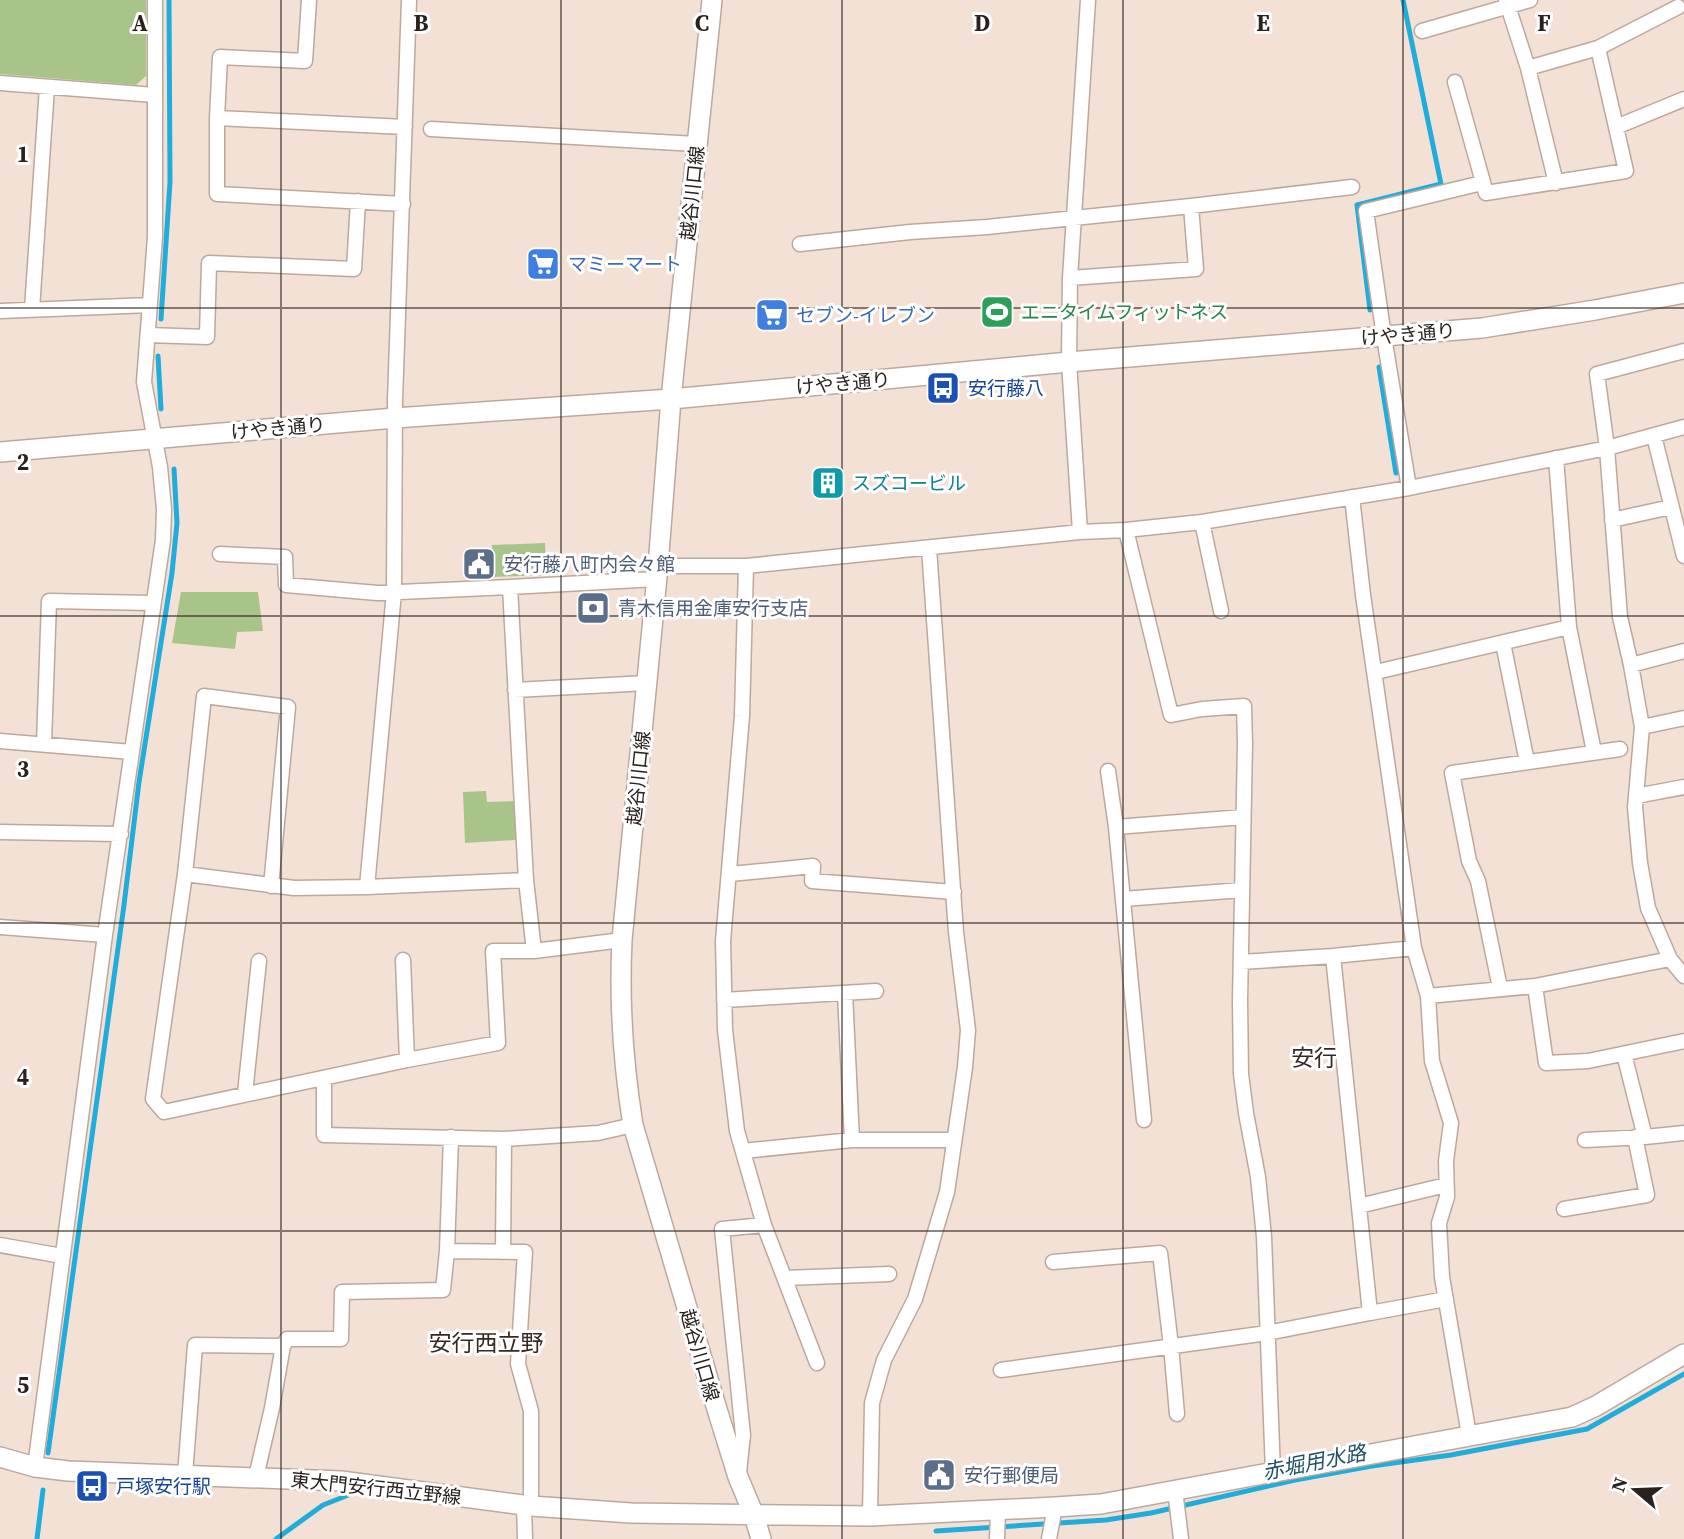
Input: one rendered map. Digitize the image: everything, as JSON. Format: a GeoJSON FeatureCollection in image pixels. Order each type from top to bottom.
{"type":"FeatureCollection","features":[{"type":"Feature","properties":{"kind":"street"},"geometry":{"type":"LineString","coordinates":[[35,1466],[105,935],[163,540],[164,509],[160,467],[144,382],[155,237],[155,0]]}},
{"type":"Feature","properties":{"kind":"street"},"geometry":{"type":"LineString","coordinates":[[309,0],[305,61],[220,57],[217,194],[403,204]]}},
{"type":"Feature","properties":{"kind":"street"},"geometry":{"type":"LineString","coordinates":[[366,887],[394,592],[395,418],[410,0]]}},
{"type":"Feature","properties":{"kind":"street","name":"越谷川口線"},"geometry":{"type":"LineString","coordinates":[[712,0],[671,400],[620,986],[626,1081],[633,1125],[716,1406],[761,1539]]}},
{"type":"Feature","properties":{"kind":"street"},"geometry":{"type":"LineString","coordinates":[[1080,532],[1069,362],[1070,278],[1088,0]]}},
{"type":"Feature","properties":{"kind":"street"},"geometry":{"type":"LineString","coordinates":[[1422,31],[1507,4],[1530,0]]}},
{"type":"Feature","properties":{"kind":"street"},"geometry":{"type":"LineString","coordinates":[[1507,4],[1528,68],[1556,183]]}},
{"type":"Feature","properties":{"kind":"street"},"geometry":{"type":"LineString","coordinates":[[1528,68],[1598,48],[1679,9]]}},
{"type":"Feature","properties":{"kind":"street"},"geometry":{"type":"LineString","coordinates":[[1455,82],[1486,193],[1626,171],[1598,48]]}},
{"type":"Feature","properties":{"kind":"street"},"geometry":{"type":"LineString","coordinates":[[0,83],[155,95]]}},
{"type":"Feature","properties":{"kind":"street"},"geometry":{"type":"LineString","coordinates":[[32,309],[47,87]]}},
{"type":"Feature","properties":{"kind":"street"},"geometry":{"type":"LineString","coordinates":[[1616,127],[1684,99]]}},
{"type":"Feature","properties":{"kind":"street"},"geometry":{"type":"LineString","coordinates":[[217,118],[405,127]]}},
{"type":"Feature","properties":{"kind":"street"},"geometry":{"type":"LineString","coordinates":[[431,129],[696,144]]}},
{"type":"Feature","properties":{"kind":"street"},"geometry":{"type":"LineString","coordinates":[[1409,488],[1366,211],[1482,183]]}},
{"type":"Feature","properties":{"kind":"street"},"geometry":{"type":"LineString","coordinates":[[800,244],[1191,206],[1352,187]]}},
{"type":"Feature","properties":{"kind":"street"},"geometry":{"type":"LineString","coordinates":[[148,335],[207,337],[209,263],[354,269],[358,201]]}},
{"type":"Feature","properties":{"kind":"street"},"geometry":{"type":"LineString","coordinates":[[1070,278],[1196,269],[1191,206]]}},
{"type":"Feature","properties":{"kind":"street","name":"けやき通り"},"geometry":{"type":"LineString","coordinates":[[0,452],[395,418],[671,400],[1069,362],[1482,328],[1684,293]]}},
{"type":"Feature","properties":{"kind":"street"},"geometry":{"type":"LineString","coordinates":[[0,311],[150,305]]}},
{"type":"Feature","properties":{"kind":"street"},"geometry":{"type":"LineString","coordinates":[[1684,351],[1597,374],[1607,449],[1620,617],[1632,665],[1642,727],[1635,807],[1639,853],[1648,908],[1670,959],[1684,976]]}},
{"type":"Feature","properties":{"kind":"street"},"geometry":{"type":"LineString","coordinates":[[220,554],[285,558],[286,585],[377,593],[510,587],[1202,522],[1409,488],[1607,449],[1684,427]]}},
{"type":"Feature","properties":{"kind":"street"},"geometry":{"type":"LineString","coordinates":[[1654,436],[1684,556]]}},
{"type":"Feature","properties":{"kind":"street"},"geometry":{"type":"LineString","coordinates":[[1556,458],[1569,627],[1594,752]]}},
{"type":"Feature","properties":{"kind":"street"},"geometry":{"type":"LineString","coordinates":[[1352,497],[1363,595],[1414,948],[1428,996],[1432,1061],[1451,1123],[1446,1161],[1447,1197],[1439,1223],[1442,1277],[1469,1435]]}},
{"type":"Feature","properties":{"kind":"street"},"geometry":{"type":"LineString","coordinates":[[1612,520],[1671,507]]}},
{"type":"Feature","properties":{"kind":"street"},"geometry":{"type":"LineString","coordinates":[[1202,522],[1222,611]]}},
{"type":"Feature","properties":{"kind":"street"},"geometry":{"type":"LineString","coordinates":[[1126,530],[1171,715],[1202,709],[1244,706],[1241,1074],[1264,1237],[1273,1472]]}},
{"type":"Feature","properties":{"kind":"street"},"geometry":{"type":"LineString","coordinates":[[870,1516],[872,1403],[884,1360],[915,1299],[947,1192],[968,1030],[957,940],[929,548]]}},
{"type":"Feature","properties":{"kind":"street"},"geometry":{"type":"LineString","coordinates":[[746,566],[742,716],[723,941],[724,1030],[737,1131],[764,1225],[817,1363]]}},
{"type":"Feature","properties":{"kind":"street"},"geometry":{"type":"LineString","coordinates":[[510,587],[526,880],[534,951]]}},
{"type":"Feature","properties":{"kind":"street"},"geometry":{"type":"LineString","coordinates":[[44,743],[48,601],[152,603]]}},
{"type":"Feature","properties":{"kind":"street"},"geometry":{"type":"LineString","coordinates":[[1376,672],[1569,627]]}},
{"type":"Feature","properties":{"kind":"street"},"geometry":{"type":"LineString","coordinates":[[1503,643],[1527,762]]}},
{"type":"Feature","properties":{"kind":"street"},"geometry":{"type":"LineString","coordinates":[[1632,665],[1684,651]]}},
{"type":"Feature","properties":{"kind":"street"},"geometry":{"type":"LineString","coordinates":[[515,690],[647,683]]}},
{"type":"Feature","properties":{"kind":"street"},"geometry":{"type":"LineString","coordinates":[[271,886],[288,707],[204,696],[184,874],[153,1098],[164,1112],[245,1093],[498,1043],[493,951],[534,951],[622,940]]}},
{"type":"Feature","properties":{"kind":"street"},"geometry":{"type":"LineString","coordinates":[[1642,727],[1684,718]]}},
{"type":"Feature","properties":{"kind":"street"},"geometry":{"type":"LineString","coordinates":[[0,741],[132,751]]}},
{"type":"Feature","properties":{"kind":"street"},"geometry":{"type":"LineString","coordinates":[[1500,988],[1478,881],[1469,861],[1452,773],[1620,749]]}},
{"type":"Feature","properties":{"kind":"street"},"geometry":{"type":"LineString","coordinates":[[1108,771],[1116,827],[1144,1120]]}},
{"type":"Feature","properties":{"kind":"street"},"geometry":{"type":"LineString","coordinates":[[1636,796],[1684,788]]}},
{"type":"Feature","properties":{"kind":"street"},"geometry":{"type":"LineString","coordinates":[[1116,827],[1243,817]]}},
{"type":"Feature","properties":{"kind":"street"},"geometry":{"type":"LineString","coordinates":[[0,832],[121,834]]}},
{"type":"Feature","properties":{"kind":"street"},"geometry":{"type":"LineString","coordinates":[[730,874],[813,866],[813,881],[954,892]]}},
{"type":"Feature","properties":{"kind":"street"},"geometry":{"type":"LineString","coordinates":[[184,874],[294,888],[526,880]]}},
{"type":"Feature","properties":{"kind":"street"},"geometry":{"type":"LineString","coordinates":[[1123,900],[1242,890]]}},
{"type":"Feature","properties":{"kind":"street"},"geometry":{"type":"LineString","coordinates":[[0,927],[105,935]]}},
{"type":"Feature","properties":{"kind":"street"},"geometry":{"type":"LineString","coordinates":[[1241,962],[1414,948]]}},
{"type":"Feature","properties":{"kind":"street"},"geometry":{"type":"LineString","coordinates":[[1333,956],[1370,1313]]}},
{"type":"Feature","properties":{"kind":"street"},"geometry":{"type":"LineString","coordinates":[[1428,996],[1535,986],[1670,959]]}},
{"type":"Feature","properties":{"kind":"street"},"geometry":{"type":"LineString","coordinates":[[403,960],[407,1060]]}},
{"type":"Feature","properties":{"kind":"street"},"geometry":{"type":"LineString","coordinates":[[245,1093],[259,961]]}},
{"type":"Feature","properties":{"kind":"street"},"geometry":{"type":"LineString","coordinates":[[1535,986],[1546,1063],[1588,1061],[1684,1041]]}},
{"type":"Feature","properties":{"kind":"street"},"geometry":{"type":"LineString","coordinates":[[724,1000],[876,992]]}},
{"type":"Feature","properties":{"kind":"street"},"geometry":{"type":"LineString","coordinates":[[845,993],[852,1140]]}},
{"type":"Feature","properties":{"kind":"street"},"geometry":{"type":"LineString","coordinates":[[1564,1209],[1647,1195],[1640,1137],[1624,1054]]}},
{"type":"Feature","properties":{"kind":"street"},"geometry":{"type":"LineString","coordinates":[[324,1078],[324,1135],[504,1139],[598,1133],[633,1125]]}},
{"type":"Feature","properties":{"kind":"street"},"geometry":{"type":"LineString","coordinates":[[1585,1140],[1684,1133]]}},
{"type":"Feature","properties":{"kind":"street"},"geometry":{"type":"LineString","coordinates":[[256,1477],[283,1346],[287,1339],[341,1339],[342,1292],[443,1290],[451,1137]]}},
{"type":"Feature","properties":{"kind":"street"},"geometry":{"type":"LineString","coordinates":[[503,1252],[504,1139]]}},
{"type":"Feature","properties":{"kind":"street"},"geometry":{"type":"LineString","coordinates":[[743,1151],[852,1140],[954,1140]]}},
{"type":"Feature","properties":{"kind":"street"},"geometry":{"type":"LineString","coordinates":[[1359,1206],[1446,1185]]}},
{"type":"Feature","properties":{"kind":"street"},"geometry":{"type":"LineString","coordinates":[[738,1477],[743,1435],[722,1229],[764,1225]]}},
{"type":"Feature","properties":{"kind":"street"},"geometry":{"type":"LineString","coordinates":[[0,1245],[62,1256]]}},
{"type":"Feature","properties":{"kind":"street"},"geometry":{"type":"LineString","coordinates":[[447,1251],[525,1252],[518,1364],[531,1411],[525,1539]]}},
{"type":"Feature","properties":{"kind":"street"},"geometry":{"type":"LineString","coordinates":[[1053,1262],[1160,1252],[1177,1414]]}},
{"type":"Feature","properties":{"kind":"street"},"geometry":{"type":"LineString","coordinates":[[785,1278],[889,1274]]}},
{"type":"Feature","properties":{"kind":"street"},"geometry":{"type":"LineString","coordinates":[[1001,1370],[1267,1333],[1446,1299]]}},
{"type":"Feature","properties":{"kind":"street"},"geometry":{"type":"LineString","coordinates":[[185,1475],[195,1345],[283,1346]]}},
{"type":"Feature","properties":{"kind":"street","name":"東大門安行西立野線"},"geometry":{"type":"LineString","coordinates":[[0,1457],[68,1471],[341,1481],[527,1506],[631,1513],[870,1516],[1055,1507],[1101,1504],[1175,1493],[1273,1472],[1572,1417],[1596,1406],[1684,1354]]}},
{"type":"Feature","properties":{"kind":"street"},"geometry":{"type":"LineString","coordinates":[[1175,1493],[1181,1539]]}},
{"type":"Feature","properties":{"kind":"street"},"geometry":{"type":"LineString","coordinates":[[1049,1539],[1055,1507]]}},
{"type":"Feature","properties":{"kind":"street"},"geometry":{"type":"LineString","coordinates":[[997,1539],[998,1510]]}},
{"type":"Feature","properties":{"kind":"green space"},"geometry":{"type":"Polygon","coordinates":[[[0,0],[146,0],[146,76],[136,85],[0,74],[0,0]]]}},
{"type":"Feature","properties":{"kind":"green space"},"geometry":{"type":"Polygon","coordinates":[[[545,543],[546,575],[493,577],[492,545],[545,543]]]}},
{"type":"Feature","properties":{"kind":"green space"},"geometry":{"type":"Polygon","coordinates":[[[181,592],[258,592],[263,631],[237,632],[235,649],[172,643],[181,592]]]}},
{"type":"Feature","properties":{"kind":"green space"},"geometry":{"type":"Polygon","coordinates":[[[486,791],[487,802],[514,801],[516,840],[465,843],[463,792],[486,791]]]}},
{"type":"Feature","properties":{"kind":"waterway"},"geometry":{"type":"LineString","coordinates":[[161,319],[170,182],[169,0]]}},
{"type":"Feature","properties":{"kind":"waterway"},"geometry":{"type":"LineString","coordinates":[[1370,310],[1357,205],[1441,184],[1403,0]]}},
{"type":"Feature","properties":{"kind":"waterway"},"geometry":{"type":"LineString","coordinates":[[158,356],[161,409]]}},
{"type":"Feature","properties":{"kind":"waterway"},"geometry":{"type":"LineString","coordinates":[[1379,367],[1396,473]]}},
{"type":"Feature","properties":{"kind":"waterway"},"geometry":{"type":"LineString","coordinates":[[48,1453],[139,782],[172,573],[177,523],[174,469]]}},
{"type":"Feature","properties":{"kind":"waterway","name":"赤堀用水路"},"geometry":{"type":"LineString","coordinates":[[936,1531],[1106,1520],[1151,1513],[1295,1480],[1451,1455],[1587,1429],[1684,1374]]}},
{"type":"Feature","properties":{"kind":"waterway"},"geometry":{"type":"LineString","coordinates":[[37,1539],[43,1490]]}},
{"type":"Feature","properties":{"kind":"waterway","name":"赤堀用水路"},"geometry":{"type":"LineString","coordinates":[[276,1539],[323,1505],[351,1494]]}},
{"type":"Feature","properties":{"kind":"place","name":"マミーマート"},"geometry":{"type":"Point","coordinates":[543,264]}},
{"type":"Feature","properties":{"kind":"place","name":"エニタイムフィットネス"},"geometry":{"type":"Point","coordinates":[997,312]}},
{"type":"Feature","properties":{"kind":"place","name":"セブン-イレブン"},"geometry":{"type":"Point","coordinates":[772,315]}},
{"type":"Feature","properties":{"kind":"place","name":"安行藤八"},"geometry":{"type":"Point","coordinates":[943,388]}},
{"type":"Feature","properties":{"kind":"place","name":"スズコービル"},"geometry":{"type":"Point","coordinates":[828,483]}},
{"type":"Feature","properties":{"kind":"place","name":"安行藤八町内会々館"},"geometry":{"type":"Point","coordinates":[479,564]}},
{"type":"Feature","properties":{"kind":"place","name":"青木信用金庫安行支店"},"geometry":{"type":"Point","coordinates":[593,608]}},
{"type":"Feature","properties":{"kind":"place","name":"安行郵便局"},"geometry":{"type":"Point","coordinates":[939,1475]}},
{"type":"Feature","properties":{"kind":"place","name":"戸塚安行駅"},"geometry":{"type":"Point","coordinates":[92,1486]}},
{"type":"Feature","properties":{"kind":"district","name":"安行"},"geometry":{"type":"Point","coordinates":[1314,1058]}},
{"type":"Feature","properties":{"kind":"district","name":"安行西立野"},"geometry":{"type":"Point","coordinates":[486,1343]}}]}
